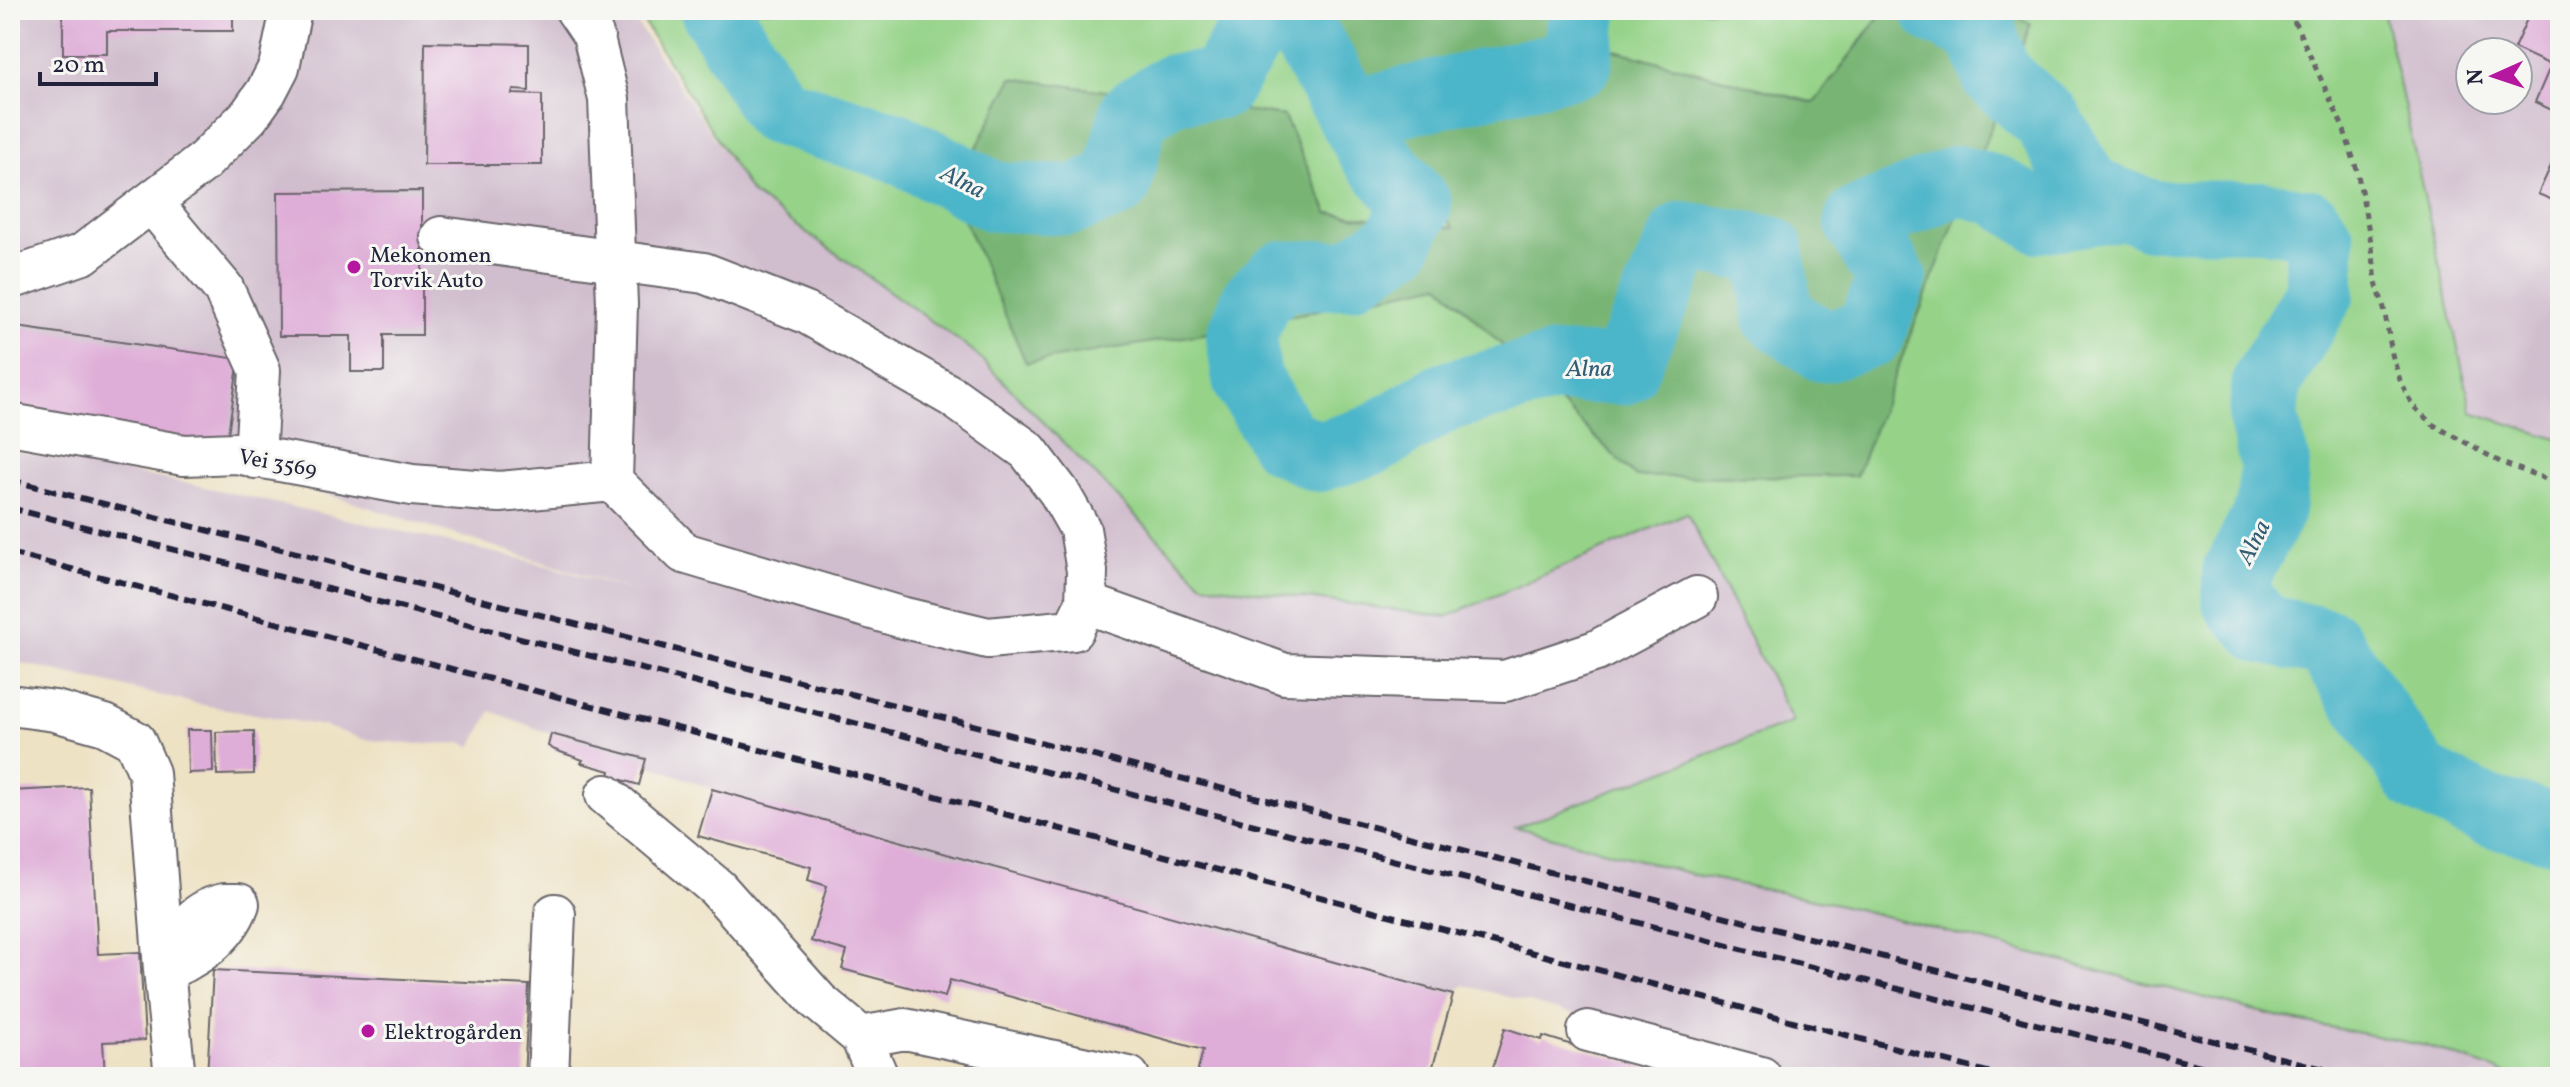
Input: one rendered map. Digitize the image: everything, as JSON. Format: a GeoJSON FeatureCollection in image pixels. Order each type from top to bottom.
{"type":"FeatureCollection","features":[{"type":"Feature","properties":{"kind":"street"},"geometry":{"type":"LineString","coordinates":[[10,279],[83,254],[202,163],[249,116],[279,67],[291,10]]}},
{"type":"Feature","properties":{"kind":"street"},"geometry":{"type":"LineString","coordinates":[[441,237],[615,261],[704,273],[806,313],[953,397],[1028,451],[1059,492],[1080,529],[1087,571],[1086,603],[1073,630],[988,638],[900,617],[684,553],[612,481],[617,304],[615,261],[609,99],[593,35],[576,10]]}},
{"type":"Feature","properties":{"kind":"street"},"geometry":{"type":"LineString","coordinates":[[151,202],[223,288],[260,370],[255,458]]}},
{"type":"Feature","properties":{"kind":"street","name":"Vei 3569"},"geometry":{"type":"LineString","coordinates":[[10,424],[184,455],[236,453],[412,485],[500,492],[612,481]]}},
{"type":"Feature","properties":{"kind":"street"},"geometry":{"type":"LineString","coordinates":[[1086,603],[1285,674],[1505,681],[1596,651],[1697,597]]}},
{"type":"Feature","properties":{"kind":"street"},"geometry":{"type":"LineString","coordinates":[[10,705],[55,711],[105,725],[135,741],[149,773],[175,1077]]}},
{"type":"Feature","properties":{"kind":"street"},"geometry":{"type":"LineString","coordinates":[[606,795],[717,888],[818,1001],[861,1037],[878,1077]]}},
{"type":"Feature","properties":{"kind":"street"},"geometry":{"type":"LineString","coordinates":[[548,1077],[555,914]]}},
{"type":"Feature","properties":{"kind":"street"},"geometry":{"type":"LineString","coordinates":[[861,1037],[905,1029],[1129,1077]]}},
{"type":"Feature","properties":{"kind":"street"},"geometry":{"type":"LineString","coordinates":[[1588,1031],[1761,1077]]}},
{"type":"Feature","properties":{"kind":"path"},"geometry":{"type":"LineString","coordinates":[[2289,10],[2343,127],[2357,170],[2392,354],[2412,405],[2432,424],[2502,463],[2560,484]]}},
{"type":"Feature","properties":{"kind":"shaded area"},"geometry":{"type":"Polygon","coordinates":[[[10,10],[628,10],[751,193],[972,350],[1203,584],[1446,617],[1687,513],[1793,722],[1518,828],[1699,876],[1837,904],[2292,1020],[2427,1046],[2517,1077],[1811,1077],[1464,985],[1453,995],[712,789],[645,763],[646,759],[551,734],[491,711],[472,747],[463,743],[410,744],[363,739],[324,726],[197,704],[21,663],[10,658],[10,450],[196,485],[522,559],[642,593],[10,395],[10,10]]]}},
{"type":"Feature","properties":{"kind":"shaded area"},"geometry":{"type":"Polygon","coordinates":[[[2383,10],[2560,10],[2560,440],[2472,413],[2383,10]]]}},
{"type":"Feature","properties":{"kind":"green space"},"geometry":{"type":"Polygon","coordinates":[[[636,10],[1306,10],[1454,228],[1328,213],[1283,116],[1012,78],[1440,284],[1636,477],[2030,23],[2006,10],[2383,10],[2472,412],[2560,440],[2560,1077],[2517,1077],[2427,1046],[2292,1020],[1837,904],[1699,876],[1516,827],[1793,722],[1687,513],[1446,617],[1203,584],[972,350],[751,193],[636,10]]]}},
{"type":"Feature","properties":{"kind":"green space"},"geometry":{"type":"Polygon","coordinates":[[[1306,10],[1570,10],[1573,39],[1814,103],[1885,10],[2006,10],[2031,24],[1856,476],[1636,477],[1440,284],[1220,331],[1026,363],[953,194],[1012,78],[1284,116],[1328,213],[1453,228],[1306,10]]]}},
{"type":"Feature","properties":{"kind":"green space"},"geometry":{"type":"Polygon","coordinates":[[[1570,10],[1884,10],[1814,103],[1573,39],[1570,10]]]}},
{"type":"Feature","properties":{"kind":"building"},"geometry":{"type":"Polygon","coordinates":[[[63,10],[233,10],[233,31],[107,31],[107,54],[63,54],[63,10]]]}},
{"type":"Feature","properties":{"kind":"building"},"geometry":{"type":"Polygon","coordinates":[[[2531,10],[2560,10],[2560,114],[2535,102],[2551,65],[2534,57],[2534,36],[2519,36],[2531,10]]]}},
{"type":"Feature","properties":{"kind":"building"},"geometry":{"type":"Polygon","coordinates":[[[425,42],[529,44],[529,91],[513,90],[512,94],[542,95],[542,165],[424,165],[425,42]]]}},
{"type":"Feature","properties":{"kind":"building"},"geometry":{"type":"Polygon","coordinates":[[[2560,146],[2560,203],[2538,194],[2560,146]]]}},
{"type":"Feature","properties":{"kind":"building"},"geometry":{"type":"Polygon","coordinates":[[[422,191],[422,335],[384,335],[384,372],[351,372],[351,336],[279,336],[278,192],[422,191]]]}},
{"type":"Feature","properties":{"kind":"building"},"geometry":{"type":"Polygon","coordinates":[[[10,326],[239,359],[226,447],[10,415],[10,326]]]}},
{"type":"Feature","properties":{"kind":"building"},"geometry":{"type":"Polygon","coordinates":[[[187,730],[212,730],[213,772],[188,773],[187,730]]]}},
{"type":"Feature","properties":{"kind":"building"},"geometry":{"type":"Polygon","coordinates":[[[254,731],[254,774],[217,775],[216,732],[254,731]]]}},
{"type":"Feature","properties":{"kind":"building"},"geometry":{"type":"Polygon","coordinates":[[[551,734],[646,759],[639,785],[609,776],[610,771],[581,763],[583,760],[548,746],[551,734]]]}},
{"type":"Feature","properties":{"kind":"building"},"geometry":{"type":"Polygon","coordinates":[[[89,787],[98,954],[140,952],[145,1040],[103,1042],[105,1077],[10,1077],[10,791],[89,787]]]}},
{"type":"Feature","properties":{"kind":"building"},"geometry":{"type":"Polygon","coordinates":[[[712,789],[1453,995],[1430,1077],[1196,1077],[1203,1050],[950,980],[945,997],[842,969],[847,951],[811,941],[827,886],[808,880],[811,867],[698,836],[712,789]]]}},
{"type":"Feature","properties":{"kind":"building","name":"Elektrogården"},"geometry":{"type":"Polygon","coordinates":[[[213,970],[529,985],[524,1077],[207,1077],[213,970]]]}},
{"type":"Feature","properties":{"kind":"building"},"geometry":{"type":"Polygon","coordinates":[[[1505,1028],[1542,1040],[1543,1036],[1676,1077],[1490,1077],[1505,1028]]]}},
{"type":"Feature","properties":{"kind":"waterway","name":"Alna"},"geometry":{"type":"LineString","coordinates":[[715,10],[776,110],[896,147],[995,197],[1072,200],[1117,183],[1134,113],[1172,89],[1220,84],[1266,10]]}},
{"type":"Feature","properties":{"kind":"waterway","name":"Alna"},"geometry":{"type":"LineString","coordinates":[[1290,10],[1351,114],[1578,62],[1583,10]]}},
{"type":"Feature","properties":{"kind":"waterway","name":"Alna"},"geometry":{"type":"LineString","coordinates":[[1936,10],[1982,32],[1996,75],[2047,120],[2088,191],[2151,215],[2263,216],[2309,224],[2320,240],[2320,292],[2267,381],[2263,417],[2275,464],[2270,510],[2237,573],[2237,601],[2264,629],[2327,643],[2419,778],[2487,811],[2560,829]]}},
{"type":"Feature","properties":{"kind":"waterway","name":"Alna"},"geometry":{"type":"LineString","coordinates":[[1351,114],[1374,153],[1417,205],[1398,243],[1349,274],[1281,276],[1256,300],[1241,338],[1247,379],[1284,441],[1319,457],[1373,440],[1444,397],[1555,368],[1623,370],[1684,236],[1769,250],[1778,316],[1824,347],[1870,333],[1892,279],[1859,221],[1958,180],[1998,191],[2040,218],[2125,205]]}},
{"type":"Feature","properties":{"kind":"railway"},"geometry":{"type":"LineString","coordinates":[[10,480],[2355,1077]]}},
{"type":"Feature","properties":{"kind":"railway"},"geometry":{"type":"LineString","coordinates":[[10,508],[2244,1077]]}},
{"type":"Feature","properties":{"kind":"railway"},"geometry":{"type":"LineString","coordinates":[[10,553],[2006,1077]]}},
{"type":"Feature","properties":{"kind":"place","name":"Mekonomen Torvik Auto"},"geometry":{"type":"Point","coordinates":[354,267]}},
{"type":"Feature","properties":{"kind":"place","name":"Elektrogården"},"geometry":{"type":"Point","coordinates":[368,1031]}}]}
